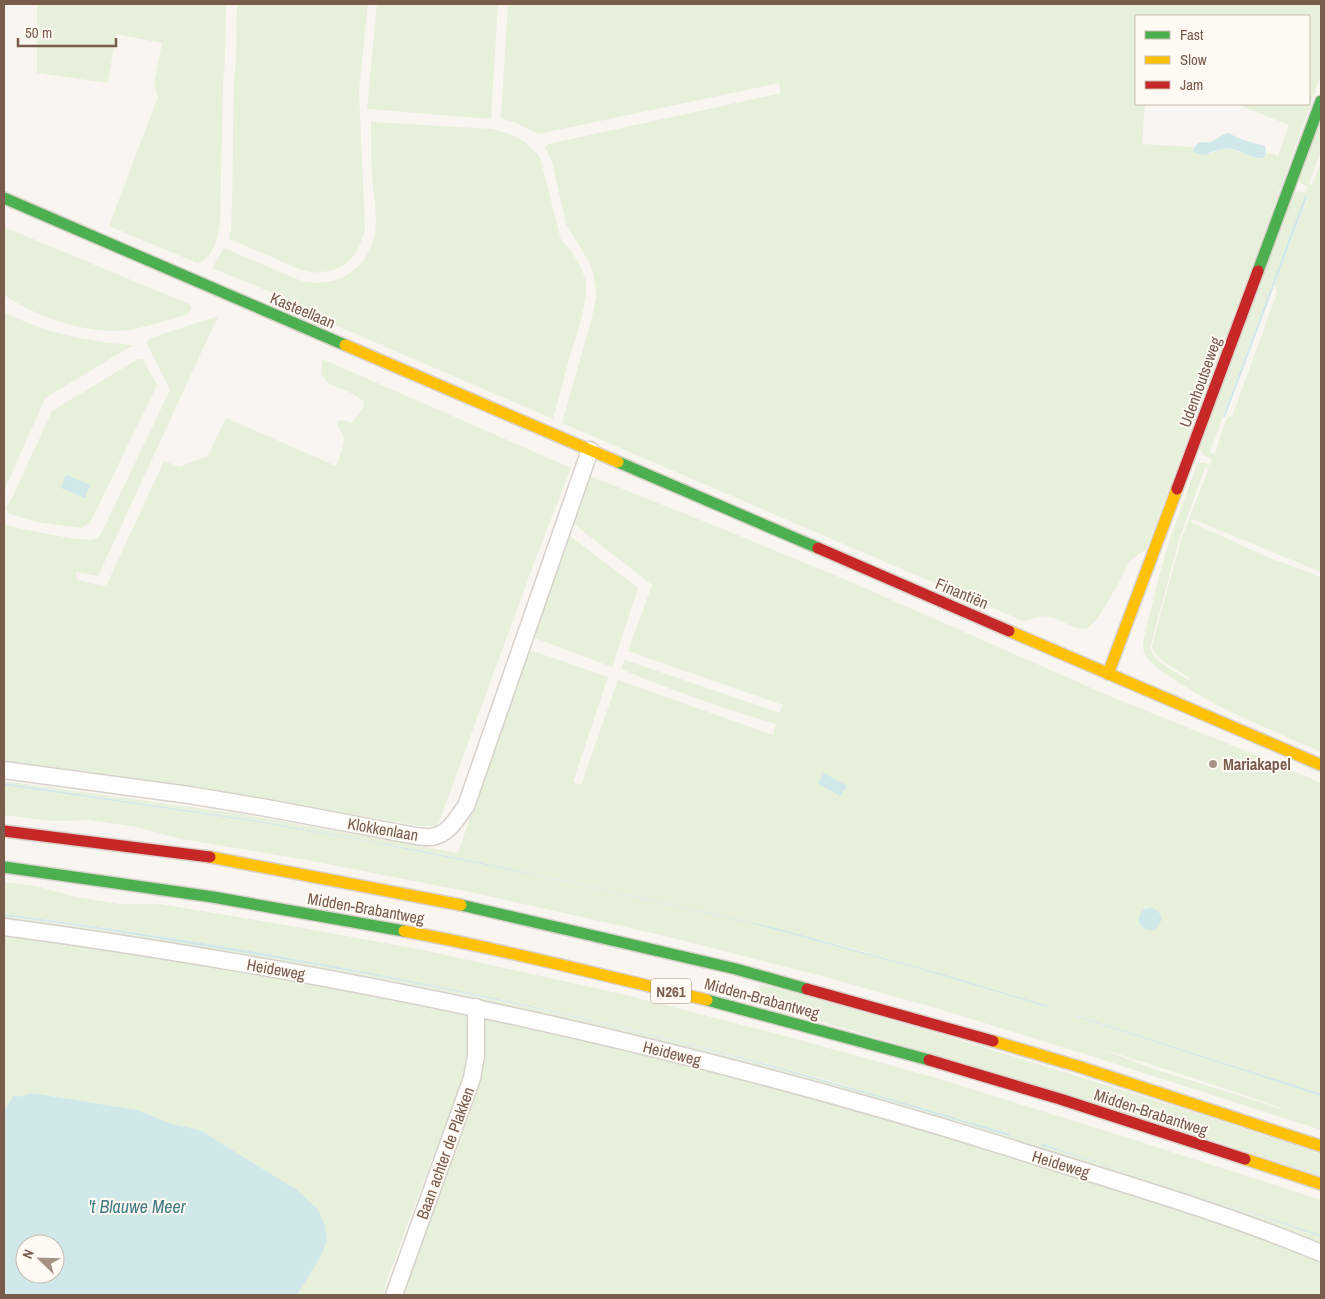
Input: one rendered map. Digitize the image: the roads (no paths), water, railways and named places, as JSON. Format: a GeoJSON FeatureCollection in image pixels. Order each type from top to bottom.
{"type":"FeatureCollection","features":[{"type":"Feature","properties":{"kind":"main road","name":"Udenhoutseweg"},"geometry":{"type":"LineString","coordinates":[[1108,674],[1321,101]]}},
{"type":"Feature","properties":{"kind":"main road","name":"Kasteellaan"},"geometry":{"type":"LineString","coordinates":[[4,198],[590,450]]}},
{"type":"Feature","properties":{"kind":"main road","name":"Finantiën"},"geometry":{"type":"LineString","coordinates":[[590,450],[1321,766]]}},
{"type":"Feature","properties":{"kind":"main road","name":"Midden-Brabantweg"},"geometry":{"type":"LineString","coordinates":[[4,831],[222,859],[449,902],[670,953],[736,969],[1077,1066],[1321,1146]]}},
{"type":"Feature","properties":{"kind":"main road","name":"Midden-Brabantweg"},"geometry":{"type":"LineString","coordinates":[[4,868],[223,898],[441,938],[567,966],[719,1003],[925,1059],[1060,1100],[1321,1184]]}},
{"type":"Feature","properties":{"kind":"street","name":"Klokkenlaan"},"geometry":{"type":"LineString","coordinates":[[4,770],[199,797],[416,836],[431,838],[445,833],[454,824],[466,806],[590,450]]}},
{"type":"Feature","properties":{"kind":"street","name":"Heideweg"},"geometry":{"type":"LineString","coordinates":[[4,927],[172,951],[368,986],[476,1007],[695,1058],[895,1113],[1227,1216],[1321,1253]]}},
{"type":"Feature","properties":{"kind":"street","name":"Baan achter de Plakken"},"geometry":{"type":"LineString","coordinates":[[394,1295],[472,1078],[476,1056],[476,1007]]}},
{"type":"Feature","properties":{"kind":"water"},"geometry":{"type":"Polygon","coordinates":[[[1229,133],[1242,140],[1265,146],[1264,158],[1255,158],[1227,149],[1220,149],[1203,155],[1193,152],[1197,144],[1210,142],[1229,133]]]}},
{"type":"Feature","properties":{"kind":"water"},"geometry":{"type":"Polygon","coordinates":[[[1308,195],[1225,417],[1223,417],[1305,196],[1308,195]]]}},
{"type":"Feature","properties":{"kind":"water"},"geometry":{"type":"Polygon","coordinates":[[[66,475],[90,485],[85,498],[61,488],[66,475]]]}},
{"type":"Feature","properties":{"kind":"water"},"geometry":{"type":"Polygon","coordinates":[[[824,773],[847,786],[840,796],[818,783],[824,773]]]}},
{"type":"Feature","properties":{"kind":"water"},"geometry":{"type":"Polygon","coordinates":[[[4,783],[259,821],[516,870],[776,928],[935,972],[1048,1006],[750,923],[536,875],[257,822],[4,785],[4,783]]]}},
{"type":"Feature","properties":{"kind":"water"},"geometry":{"type":"Polygon","coordinates":[[[1150,908],[1158,911],[1161,919],[1158,927],[1150,930],[1142,927],[1139,919],[1142,911],[1150,908]]]}},
{"type":"Feature","properties":{"kind":"water"},"geometry":{"type":"Polygon","coordinates":[[[4,914],[202,943],[399,978],[497,999],[594,1021],[788,1070],[1011,1135],[1009,1136],[740,1058],[539,1009],[428,986],[259,955],[4,916],[4,914]]]}},
{"type":"Feature","properties":{"kind":"water"},"geometry":{"type":"Polygon","coordinates":[[[1075,1016],[1321,1094],[1321,1096],[1075,1016]]]}},
{"type":"Feature","properties":{"kind":"water","name":"'t Blauwe Meer"},"geometry":{"type":"Polygon","coordinates":[[[32,1093],[137,1110],[172,1124],[200,1130],[297,1190],[318,1209],[325,1226],[327,1240],[320,1258],[297,1295],[4,1295],[4,1113],[12,1097],[16,1095],[18,1097],[32,1093]]]}},
{"type":"Feature","properties":{"kind":"water"},"geometry":{"type":"Polygon","coordinates":[[[1043,1144],[1321,1235],[1321,1237],[1041,1145],[1043,1144]]]}},
{"type":"Feature","properties":{"kind":"place","name":"Mariakapel"},"geometry":{"type":"Point","coordinates":[1213,764]}}]}
